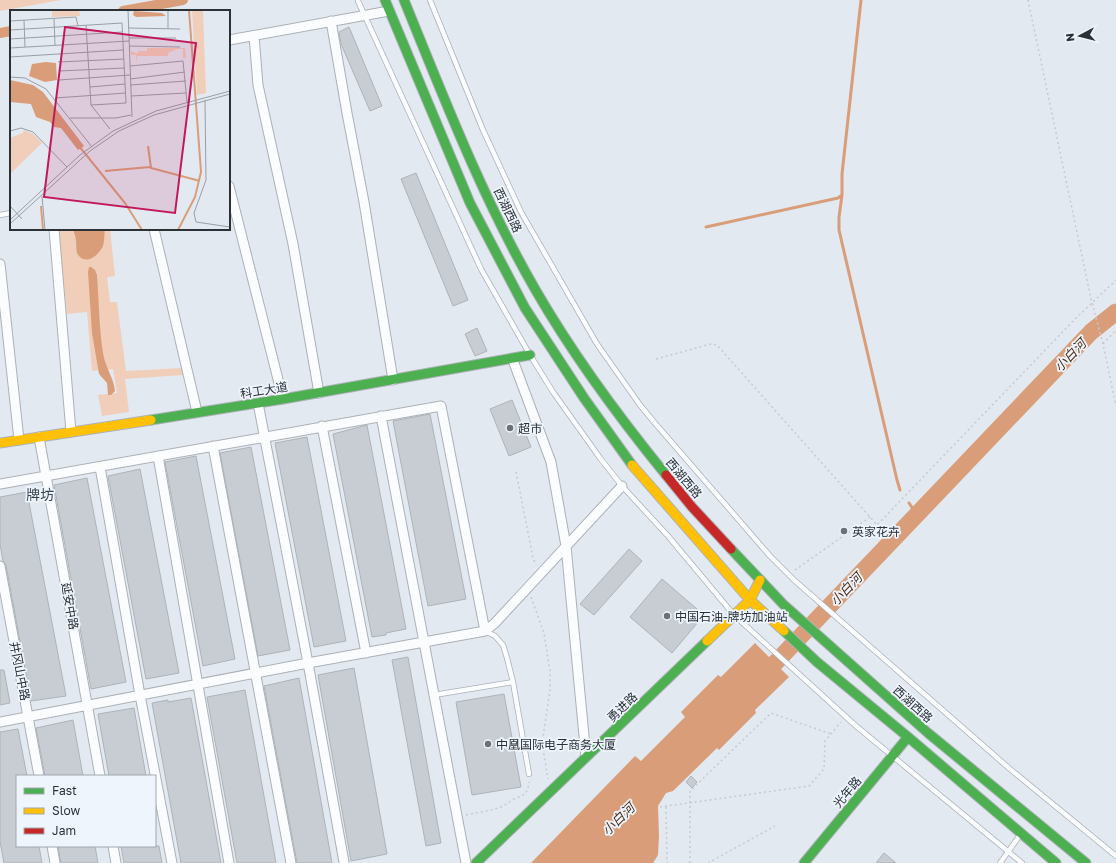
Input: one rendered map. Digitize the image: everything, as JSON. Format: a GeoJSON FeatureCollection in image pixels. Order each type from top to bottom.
{"type":"FeatureCollection","features":[{"type":"Feature","properties":{"kind":"main road"},"geometry":{"type":"LineString","coordinates":[[385,0],[470,203],[525,308],[584,398],[636,470],[750,600],[769,618],[817,662],[1056,863]]}},
{"type":"Feature","properties":{"kind":"main road","name":"西湖西路"},"geometry":{"type":"LineString","coordinates":[[404,0],[469,157],[496,215],[535,289],[567,341],[630,431],[692,507],[784,604],[928,733],[1086,863]]}},
{"type":"Feature","properties":{"kind":"main road","name":"科工大道"},"geometry":{"type":"LineString","coordinates":[[0,443],[283,399],[530,356]]}},
{"type":"Feature","properties":{"kind":"main road","name":"勇进路"},"geometry":{"type":"LineString","coordinates":[[476,863],[750,600],[760,580]]}},
{"type":"Feature","properties":{"kind":"main road","name":"光年路"},"geometry":{"type":"LineString","coordinates":[[804,863],[908,737]]}},
{"type":"Feature","properties":{"kind":"street"},"geometry":{"type":"LineString","coordinates":[[230,40],[389,11]]}},
{"type":"Feature","properties":{"kind":"street"},"geometry":{"type":"LineString","coordinates":[[331,21],[364,202],[393,380]]}},
{"type":"Feature","properties":{"kind":"street"},"geometry":{"type":"LineString","coordinates":[[254,36],[258,85],[293,244],[319,393]]}},
{"type":"Feature","properties":{"kind":"street"},"geometry":{"type":"LineString","coordinates":[[230,190],[283,399]]}},
{"type":"Feature","properties":{"kind":"street"},"geometry":{"type":"LineString","coordinates":[[54,230],[71,432]]}},
{"type":"Feature","properties":{"kind":"street"},"geometry":{"type":"LineString","coordinates":[[154,230],[196,412]]}},
{"type":"Feature","properties":{"kind":"street"},"geometry":{"type":"LineString","coordinates":[[0,264],[19,440]]}},
{"type":"Feature","properties":{"kind":"street"},"geometry":{"type":"LineString","coordinates":[[514,363],[551,462],[566,546],[586,757]]}},
{"type":"Feature","properties":{"kind":"street"},"geometry":{"type":"LineString","coordinates":[[258,403],[308,663],[344,862]]}},
{"type":"Feature","properties":{"kind":"street"},"geometry":{"type":"LineString","coordinates":[[0,484],[441,406],[485,631]]}},
{"type":"Feature","properties":{"kind":"street"},"geometry":{"type":"LineString","coordinates":[[381,416],[466,863]]}},
{"type":"Feature","properties":{"kind":"street"},"geometry":{"type":"LineString","coordinates":[[322,426],[366,653]]}},
{"type":"Feature","properties":{"kind":"street","name":"延安中路"},"geometry":{"type":"LineString","coordinates":[[39,437],[100,775]]}},
{"type":"Feature","properties":{"kind":"street"},"geometry":{"type":"LineString","coordinates":[[214,446],[291,863]]}},
{"type":"Feature","properties":{"kind":"street"},"geometry":{"type":"LineString","coordinates":[[158,456],[229,863]]}},
{"type":"Feature","properties":{"kind":"street"},"geometry":{"type":"LineString","coordinates":[[100,466],[155,775]]}},
{"type":"Feature","properties":{"kind":"street"},"geometry":{"type":"LineString","coordinates":[[0,722],[485,631],[495,623],[622,486]]}},
{"type":"Feature","properties":{"kind":"street","name":"井冈山中路"},"geometry":{"type":"LineString","coordinates":[[0,566],[39,775]]}},
{"type":"Feature","properties":{"kind":"street"},"geometry":{"type":"LineString","coordinates":[[156,779],[172,863]]}},
{"type":"Feature","properties":{"kind":"street"},"geometry":{"type":"LineString","coordinates":[[52,847],[55,863]]}},
{"type":"Feature","properties":{"kind":"street"},"geometry":{"type":"LineString","coordinates":[[113,847],[116,863]]}},
{"type":"Feature","properties":{"kind":"lane"},"geometry":{"type":"LineString","coordinates":[[358,0],[481,269],[530,356],[553,392],[600,458],[622,486],[668,536],[734,615],[846,717],[1022,863]]}},
{"type":"Feature","properties":{"kind":"lane"},"geometry":{"type":"LineString","coordinates":[[430,0],[483,130],[521,212],[598,344],[640,405],[788,575],[1010,769],[1116,856]]}},
{"type":"Feature","properties":{"kind":"lane"},"geometry":{"type":"LineString","coordinates":[[0,214],[10,213]]}},
{"type":"Feature","properties":{"kind":"lane"},"geometry":{"type":"LineString","coordinates":[[485,631],[495,636],[503,645],[513,682],[529,774]]}},
{"type":"Feature","properties":{"kind":"lane"},"geometry":{"type":"LineString","coordinates":[[434,695],[513,682]]}},
{"type":"Feature","properties":{"kind":"lane"},"geometry":{"type":"LineString","coordinates":[[1000,863],[1021,833]]}},
{"type":"Feature","properties":{"kind":"path"},"geometry":{"type":"LineString","coordinates":[[1028,0],[1092,303],[1103,344],[1116,406]]}},
{"type":"Feature","properties":{"kind":"path"},"geometry":{"type":"LineString","coordinates":[[656,359],[711,344],[717,345],[877,525],[1074,319],[1116,280]]}},
{"type":"Feature","properties":{"kind":"path"},"geometry":{"type":"LineString","coordinates":[[1103,344],[1116,330]]}},
{"type":"Feature","properties":{"kind":"path"},"geometry":{"type":"LineString","coordinates":[[516,472],[533,558],[542,573]]}},
{"type":"Feature","properties":{"kind":"path"},"geometry":{"type":"LineString","coordinates":[[788,575],[870,517]]}},
{"type":"Feature","properties":{"kind":"path"},"geometry":{"type":"LineString","coordinates":[[527,589],[544,633],[550,666],[550,691],[542,743],[545,768],[551,791]]}},
{"type":"Feature","properties":{"kind":"path"},"geometry":{"type":"LineString","coordinates":[[690,863],[690,791],[771,713],[831,734]]}},
{"type":"Feature","properties":{"kind":"path"},"geometry":{"type":"LineString","coordinates":[[660,807],[809,786],[824,768],[825,741],[846,717]]}},
{"type":"Feature","properties":{"kind":"path"},"geometry":{"type":"LineString","coordinates":[[457,816],[497,809],[514,799],[521,797],[526,792],[528,787],[529,774]]}},
{"type":"Feature","properties":{"kind":"path"},"geometry":{"type":"LineString","coordinates":[[666,806],[667,863]]}},
{"type":"Feature","properties":{"kind":"path"},"geometry":{"type":"LineString","coordinates":[[708,863],[775,826]]}},
{"type":"Feature","properties":{"kind":"shaded area"},"geometry":{"type":"Polygon","coordinates":[[[0,0],[61,0],[0,11],[0,0]]]}},
{"type":"Feature","properties":{"kind":"shaded area"},"geometry":{"type":"Polygon","coordinates":[[[58,230],[110,230],[115,276],[107,277],[110,302],[117,302],[126,371],[182,368],[183,375],[125,379],[129,412],[102,416],[98,395],[117,393],[113,369],[92,371],[87,312],[67,314],[58,230]]]}},
{"type":"Feature","properties":{"kind":"water"},"geometry":{"type":"Polygon","coordinates":[[[73,230],[105,230],[103,246],[98,253],[89,259],[85,260],[79,256],[73,230]]]}},
{"type":"Feature","properties":{"kind":"water"},"geometry":{"type":"Polygon","coordinates":[[[89,267],[95,270],[97,275],[103,353],[115,391],[111,395],[108,395],[107,383],[99,374],[92,333],[88,272],[89,267]]]}},
{"type":"Feature","properties":{"kind":"water"},"geometry":{"type":"Polygon","coordinates":[[[755,643],[789,677],[755,710],[756,713],[719,750],[717,748],[673,791],[666,793],[658,806],[658,855],[653,863],[531,863],[635,756],[641,761],[685,717],[681,712],[718,675],[721,677],[755,643]]]}},
{"type":"Feature","properties":{"kind":"building"},"geometry":{"type":"Polygon","coordinates":[[[349,27],[382,106],[370,111],[341,44],[339,32],[349,27]]]}},
{"type":"Feature","properties":{"kind":"building"},"geometry":{"type":"Polygon","coordinates":[[[416,173],[468,300],[453,306],[401,179],[416,173]]]}},
{"type":"Feature","properties":{"kind":"building"},"geometry":{"type":"Polygon","coordinates":[[[477,328],[487,351],[475,356],[465,334],[477,328]]]}},
{"type":"Feature","properties":{"kind":"building","name":"超市"},"geometry":{"type":"Polygon","coordinates":[[[512,400],[531,447],[509,456],[490,409],[512,400]]]}},
{"type":"Feature","properties":{"kind":"building"},"geometry":{"type":"Polygon","coordinates":[[[430,414],[466,599],[428,606],[393,421],[430,414]]]}},
{"type":"Feature","properties":{"kind":"building"},"geometry":{"type":"Polygon","coordinates":[[[367,425],[406,629],[386,633],[386,635],[372,637],[333,434],[367,425]]]}},
{"type":"Feature","properties":{"kind":"building"},"geometry":{"type":"Polygon","coordinates":[[[307,437],[346,641],[314,647],[275,443],[307,437]]]}},
{"type":"Feature","properties":{"kind":"building"},"geometry":{"type":"Polygon","coordinates":[[[251,447],[290,650],[258,656],[220,453],[251,447]]]}},
{"type":"Feature","properties":{"kind":"building"},"geometry":{"type":"Polygon","coordinates":[[[196,456],[235,659],[203,666],[165,462],[196,456]]]}},
{"type":"Feature","properties":{"kind":"building"},"geometry":{"type":"Polygon","coordinates":[[[140,469],[179,673],[146,679],[108,476],[140,469]]]}},
{"type":"Feature","properties":{"kind":"building"},"geometry":{"type":"Polygon","coordinates":[[[87,478],[126,682],[91,689],[54,485],[87,478]]]}},
{"type":"Feature","properties":{"kind":"building"},"geometry":{"type":"Polygon","coordinates":[[[27,492],[66,696],[31,701],[6,565],[3,561],[0,544],[0,497],[27,492]]]}},
{"type":"Feature","properties":{"kind":"building"},"geometry":{"type":"Polygon","coordinates":[[[629,549],[642,561],[594,615],[580,604],[629,549]]]}},
{"type":"Feature","properties":{"kind":"building","name":"中国石油-牌坊加油站"},"geometry":{"type":"Polygon","coordinates":[[[662,579],[704,615],[672,653],[630,617],[662,579]]]}},
{"type":"Feature","properties":{"kind":"building"},"geometry":{"type":"Polygon","coordinates":[[[408,657],[441,843],[426,846],[392,660],[408,657]]]}},
{"type":"Feature","properties":{"kind":"building"},"geometry":{"type":"Polygon","coordinates":[[[354,668],[387,854],[351,861],[318,675],[354,668]]]}},
{"type":"Feature","properties":{"kind":"building"},"geometry":{"type":"Polygon","coordinates":[[[0,670],[4,670],[10,703],[0,705],[0,670]]]}},
{"type":"Feature","properties":{"kind":"building"},"geometry":{"type":"Polygon","coordinates":[[[299,678],[332,863],[297,863],[264,686],[299,678]]]}},
{"type":"Feature","properties":{"kind":"building"},"geometry":{"type":"Polygon","coordinates":[[[245,690],[276,863],[237,863],[207,697],[245,690]]]}},
{"type":"Feature","properties":{"kind":"building","name":"中凰国际电子商务大厦"},"geometry":{"type":"Polygon","coordinates":[[[504,694],[521,787],[472,795],[456,702],[504,694]]]}},
{"type":"Feature","properties":{"kind":"building"},"geometry":{"type":"Polygon","coordinates":[[[191,698],[221,863],[181,863],[152,703],[191,698]]]}},
{"type":"Feature","properties":{"kind":"building"},"geometry":{"type":"Polygon","coordinates":[[[134,708],[146,775],[109,775],[98,714],[134,708]]]}},
{"type":"Feature","properties":{"kind":"building"},"geometry":{"type":"Polygon","coordinates":[[[73,720],[83,775],[45,775],[36,728],[73,720]]]}},
{"type":"Feature","properties":{"kind":"building"},"geometry":{"type":"Polygon","coordinates":[[[18,729],[27,775],[16,775],[16,847],[39,847],[42,863],[4,863],[0,842],[0,732],[18,729]]]}},
{"type":"Feature","properties":{"kind":"building"},"geometry":{"type":"Polygon","coordinates":[[[691,776],[697,782],[692,788],[686,782],[691,776]]]}},
{"type":"Feature","properties":{"kind":"building"},"geometry":{"type":"Polygon","coordinates":[[[159,846],[162,863],[124,863],[121,847],[159,846]]]}},
{"type":"Feature","properties":{"kind":"building"},"geometry":{"type":"Polygon","coordinates":[[[58,847],[95,847],[98,863],[61,863],[58,847]]]}},
{"type":"Feature","properties":{"kind":"building"},"geometry":{"type":"Polygon","coordinates":[[[884,853],[896,863],[876,863],[884,853]]]}},
{"type":"Feature","properties":{"kind":"waterway"},"geometry":{"type":"LineString","coordinates":[[128,10],[183,0]]}},
{"type":"Feature","properties":{"kind":"waterway"},"geometry":{"type":"LineString","coordinates":[[706,227],[838,198],[842,195],[842,174],[861,0]]}},
{"type":"Feature","properties":{"kind":"waterway"},"geometry":{"type":"LineString","coordinates":[[0,33],[10,31]]}},
{"type":"Feature","properties":{"kind":"waterway"},"geometry":{"type":"LineString","coordinates":[[842,195],[839,230],[900,490]]}},
{"type":"Feature","properties":{"kind":"waterway","name":"小白河"},"geometry":{"type":"LineString","coordinates":[[760,679],[1091,332],[1116,312]]}},
{"type":"Feature","properties":{"kind":"waterway"},"geometry":{"type":"LineString","coordinates":[[909,503],[917,515]]}},
{"type":"Feature","properties":{"kind":"traffic: fast"},"geometry":{"type":"LineString","coordinates":[[385,0],[470,203],[525,308],[584,398],[632,465]]}},
{"type":"Feature","properties":{"kind":"traffic: fast"},"geometry":{"type":"LineString","coordinates":[[404,0],[481,183],[535,289],[580,361],[613,408],[666,475]]}},
{"type":"Feature","properties":{"kind":"traffic: fast"},"geometry":{"type":"LineString","coordinates":[[151,420],[283,399],[530,355]]}},
{"type":"Feature","properties":{"kind":"traffic: fast"},"geometry":{"type":"LineString","coordinates":[[731,549],[783,604],[928,733],[1086,863]]}},
{"type":"Feature","properties":{"kind":"traffic: fast"},"geometry":{"type":"LineString","coordinates":[[784,631],[817,662],[1056,863]]}},
{"type":"Feature","properties":{"kind":"traffic: fast"},"geometry":{"type":"LineString","coordinates":[[476,863],[707,641]]}},
{"type":"Feature","properties":{"kind":"traffic: fast"},"geometry":{"type":"LineString","coordinates":[[804,863],[908,737]]}},
{"type":"Feature","properties":{"kind":"traffic: slow"},"geometry":{"type":"LineString","coordinates":[[0,443],[151,420]]}},
{"type":"Feature","properties":{"kind":"traffic: slow"},"geometry":{"type":"LineString","coordinates":[[632,465],[750,600],[784,631]]}},
{"type":"Feature","properties":{"kind":"traffic: slow"},"geometry":{"type":"LineString","coordinates":[[707,641],[750,600],[760,580]]}},
{"type":"Feature","properties":{"kind":"traffic: jam"},"geometry":{"type":"LineString","coordinates":[[666,475],[692,507],[731,549]]}},
{"type":"Feature","properties":{"kind":"place","name":"超市"},"geometry":{"type":"Point","coordinates":[510,428]}},
{"type":"Feature","properties":{"kind":"place","name":"英家花卉"},"geometry":{"type":"Point","coordinates":[844,531]}},
{"type":"Feature","properties":{"kind":"place","name":"中国石油-牌坊加油站"},"geometry":{"type":"Point","coordinates":[667,616]}},
{"type":"Feature","properties":{"kind":"place","name":"中凰国际电子商务大厦"},"geometry":{"type":"Point","coordinates":[488,744]}},
{"type":"Feature","properties":{"kind":"district","name":"牌坊"},"geometry":{"type":"Point","coordinates":[40,494]}}]}
